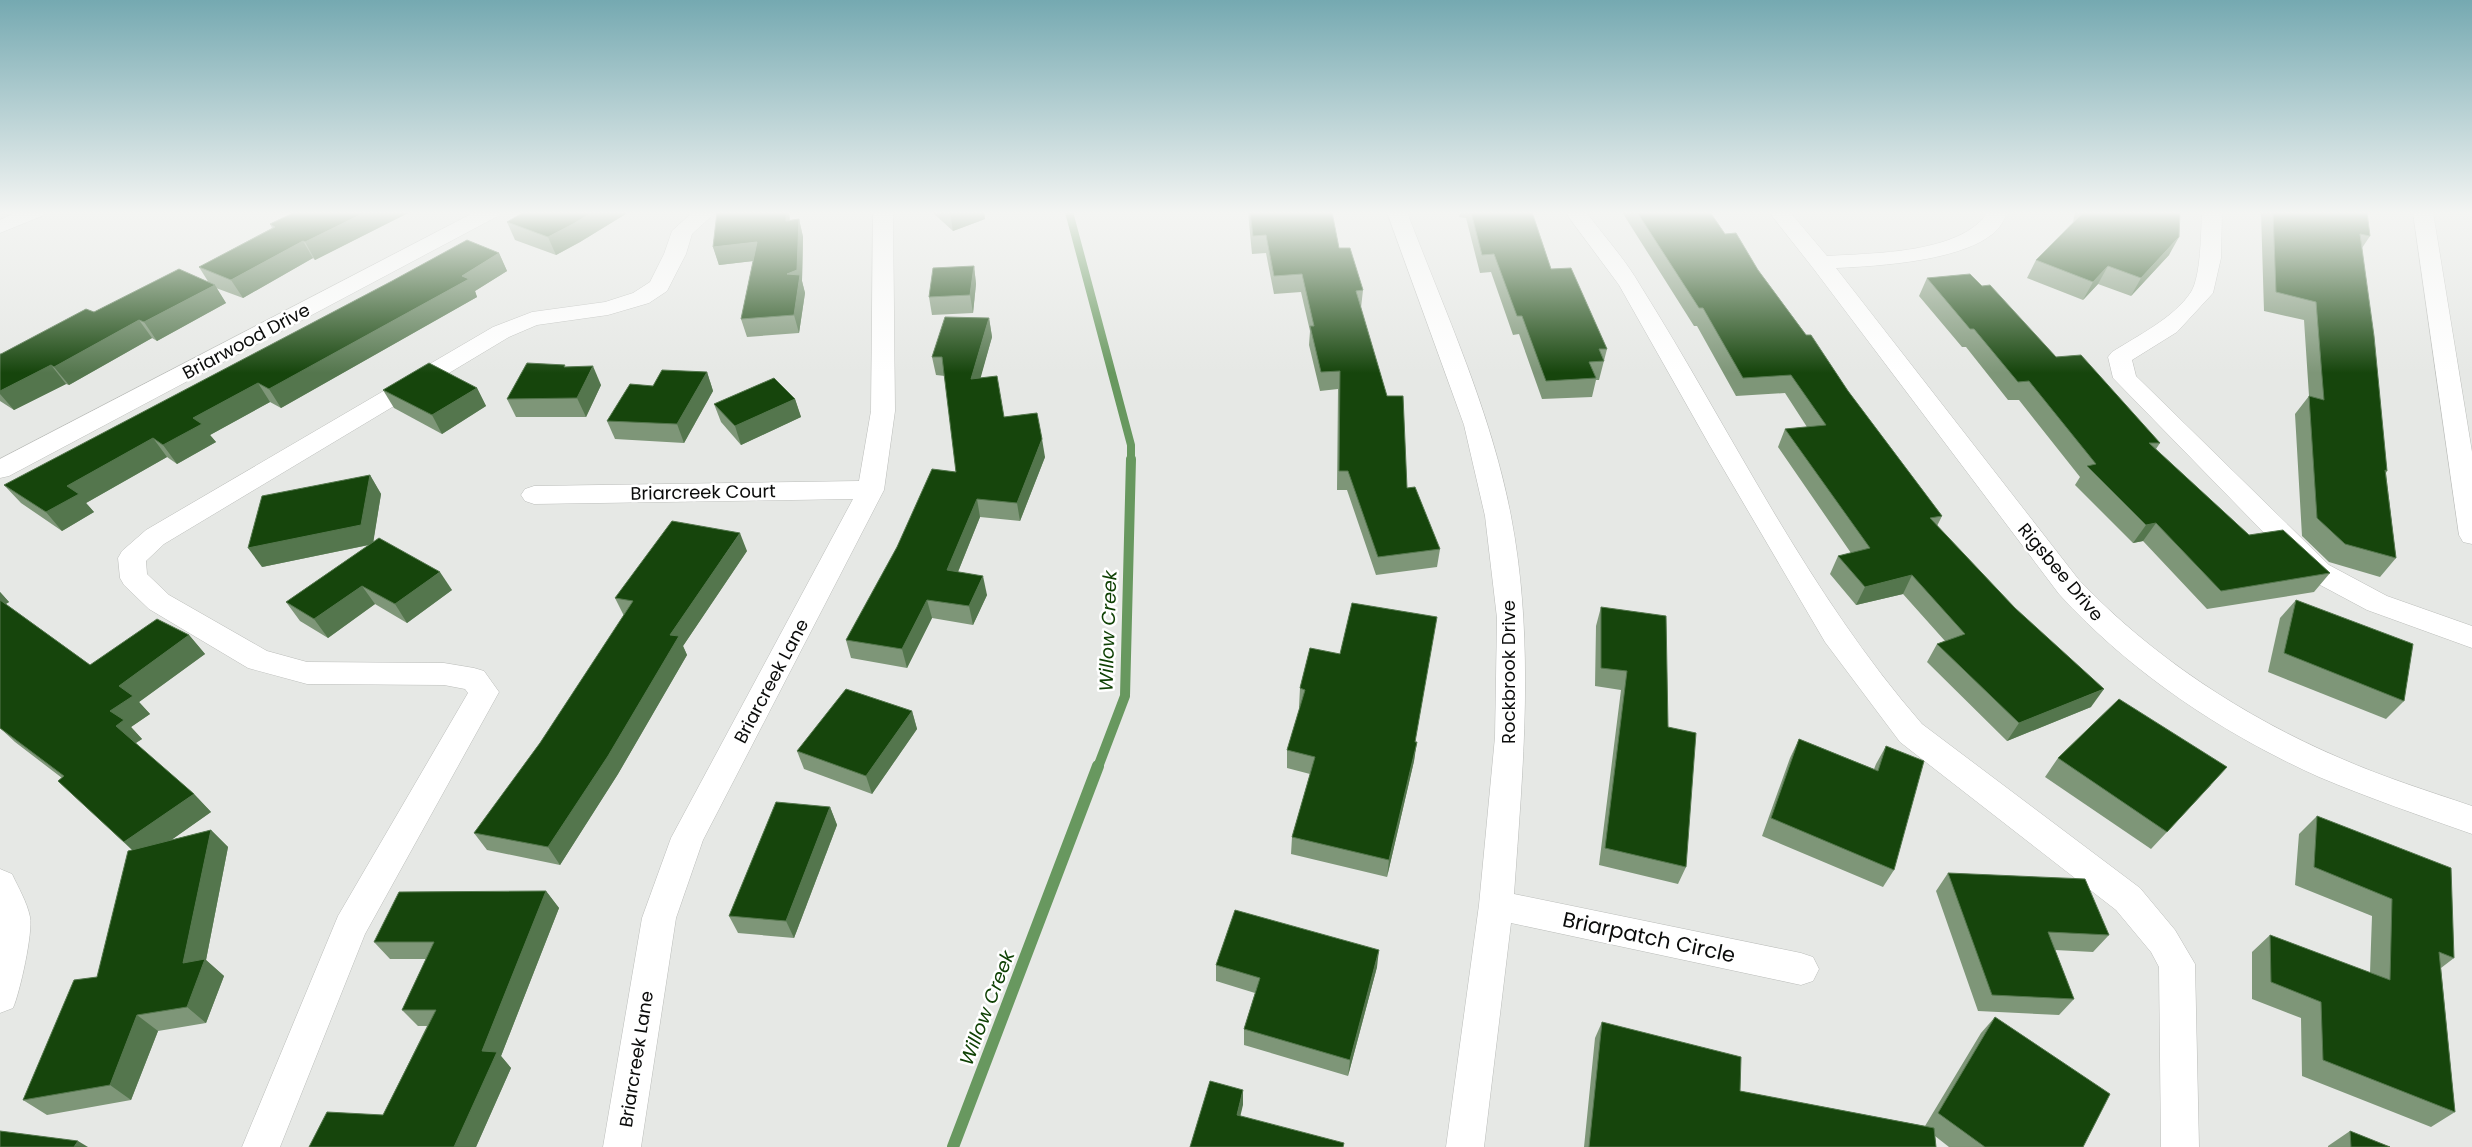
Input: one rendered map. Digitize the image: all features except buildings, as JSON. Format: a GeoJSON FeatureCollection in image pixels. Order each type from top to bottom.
{"type":"FeatureCollection","features":[{"type":"Feature","properties":{"kind":"street","name":"Briarwood Drive"},"geometry":{"type":"LineString","coordinates":[[0,470],[389,266]]}},
{"type":"Feature","properties":{"kind":"street"},"geometry":{"type":"LineString","coordinates":[[261,1147],[350,927],[484,692],[474,679],[444,674],[307,673],[258,660],[159,602],[134,578],[132,558],[155,537],[502,332],[532,320],[608,308],[641,298],[659,286],[669,266]]}},
{"type":"Feature","properties":{"kind":"street","name":"Briarcreek Lane"},"geometry":{"type":"LineString","coordinates":[[622,1147],[659,918],[687,838],[871,490],[883,411],[883,266]]}},
{"type":"Feature","properties":{"kind":"street","name":"Rockbrook Drive"},"geometry":{"type":"LineString","coordinates":[[1417,266],[1476,425],[1498,516],[1511,618],[1510,737],[1496,905],[1465,1147]]}},
{"type":"Feature","properties":{"kind":"street"},"geometry":{"type":"LineString","coordinates":[[1615,266],[1629,284],[1722,446],[1835,634],[1894,713],[1911,733],[1923,743],[2128,899],[2164,941],[2177,964],[2180,1147]]}},
{"type":"Feature","properties":{"kind":"street","name":"Rigsbee Drive"},"geometry":{"type":"LineString","coordinates":[[1823,266],[2070,587],[2095,616],[2124,642],[2163,671],[2247,726],[2309,759],[2472,820]]}},
{"type":"Feature","properties":{"kind":"street"},"geometry":{"type":"LineString","coordinates":[[2208,266],[2202,293],[2169,327],[2120,358],[2125,378],[2319,572],[2377,603],[2472,637]]}},
{"type":"Feature","properties":{"kind":"street"},"geometry":{"type":"LineString","coordinates":[[2431,266],[2472,535]]}},
{"type":"Feature","properties":{"kind":"street","name":"Briarcreek Court"},"geometry":{"type":"LineString","coordinates":[[534,495],[871,490]]}},
{"type":"Feature","properties":{"kind":"street"},"geometry":{"type":"LineString","coordinates":[[0,884],[13,918],[4,983],[0,996]]}},
{"type":"Feature","properties":{"kind":"street","name":"Briarpatch Circle"},"geometry":{"type":"LineString","coordinates":[[1496,905],[1801,968]]}},
{"type":"Feature","properties":{"kind":"waterway","name":"Willow Creek"},"geometry":{"type":"LineString","coordinates":[[1083,266],[1131,445],[1131,459]]}},
{"type":"Feature","properties":{"kind":"waterway","name":"Willow Creek"},"geometry":{"type":"LineString","coordinates":[[1098,767],[1125,696],[1131,459]]}},
{"type":"Feature","properties":{"kind":"waterway","name":"Willow Creek"},"geometry":{"type":"LineString","coordinates":[[953,1147],[1098,766]]}}]}
